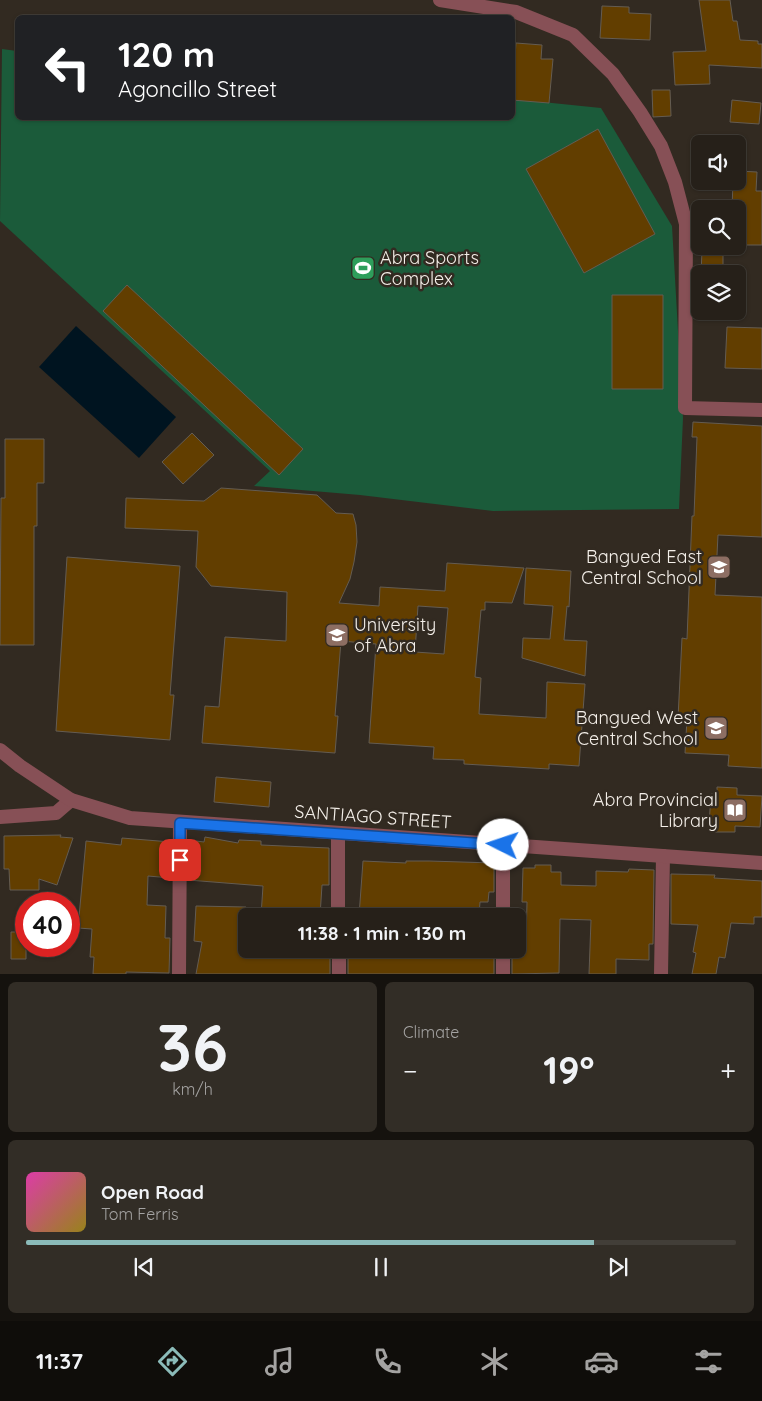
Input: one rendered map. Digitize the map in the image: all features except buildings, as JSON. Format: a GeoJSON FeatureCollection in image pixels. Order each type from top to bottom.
{"type":"FeatureCollection","features":[{"type":"Feature","properties":{"kind":"street"},"geometry":{"type":"LineString","coordinates":[[440,0],[516,12],[573,35],[613,74],[661,146],[675,182],[686,224],[685,408],[762,410]]}},
{"type":"Feature","properties":{"kind":"street","name":"SANTIAGO STREET"},"geometry":{"type":"LineString","coordinates":[[0,750],[20,766],[71,800],[130,818],[762,863]]}},
{"type":"Feature","properties":{"kind":"street"},"geometry":{"type":"LineString","coordinates":[[0,817],[56,813],[71,800]]}},
{"type":"Feature","properties":{"kind":"street"},"geometry":{"type":"LineString","coordinates":[[179,974],[180,823]]}},
{"type":"Feature","properties":{"kind":"street"},"geometry":{"type":"LineString","coordinates":[[338,834],[338,908]]}},
{"type":"Feature","properties":{"kind":"street"},"geometry":{"type":"LineString","coordinates":[[503,845],[503,908]]}},
{"type":"Feature","properties":{"kind":"street"},"geometry":{"type":"LineString","coordinates":[[661,974],[663,856]]}},
{"type":"Feature","properties":{"kind":"street"},"geometry":{"type":"LineString","coordinates":[[338,958],[338,974]]}},
{"type":"Feature","properties":{"kind":"street"},"geometry":{"type":"LineString","coordinates":[[502,974],[503,958]]}},
{"type":"Feature","properties":{"kind":"green space","name":"Abra Sports Complex"},"geometry":{"type":"Polygon","coordinates":[[[2,49],[15,51],[15,120],[515,120],[515,99],[601,108],[672,226],[683,418],[679,509],[493,511],[360,495],[254,486],[270,471],[0,221],[2,49]]]}},
{"type":"Feature","properties":{"kind":"water"},"geometry":{"type":"Polygon","coordinates":[[[76,326],[176,417],[139,458],[39,367],[76,326]]]}},
{"type":"Feature","properties":{"kind":"place","name":"Abra Sports Complex"},"geometry":{"type":"Point","coordinates":[363,268]}},
{"type":"Feature","properties":{"kind":"place","name":"Bangued East Central School"},"geometry":{"type":"Point","coordinates":[719,567]}},
{"type":"Feature","properties":{"kind":"place","name":"University of Abra"},"geometry":{"type":"Point","coordinates":[337,635]}},
{"type":"Feature","properties":{"kind":"place","name":"Bangued West Central School"},"geometry":{"type":"Point","coordinates":[716,728]}},
{"type":"Feature","properties":{"kind":"place","name":"Abra Provincial Library"},"geometry":{"type":"Point","coordinates":[735,810]}},
{"type":"Feature","properties":{"kind":"route"},"geometry":{"type":"LineString","coordinates":[[180,860],[180,823],[503,845]]}}]}
